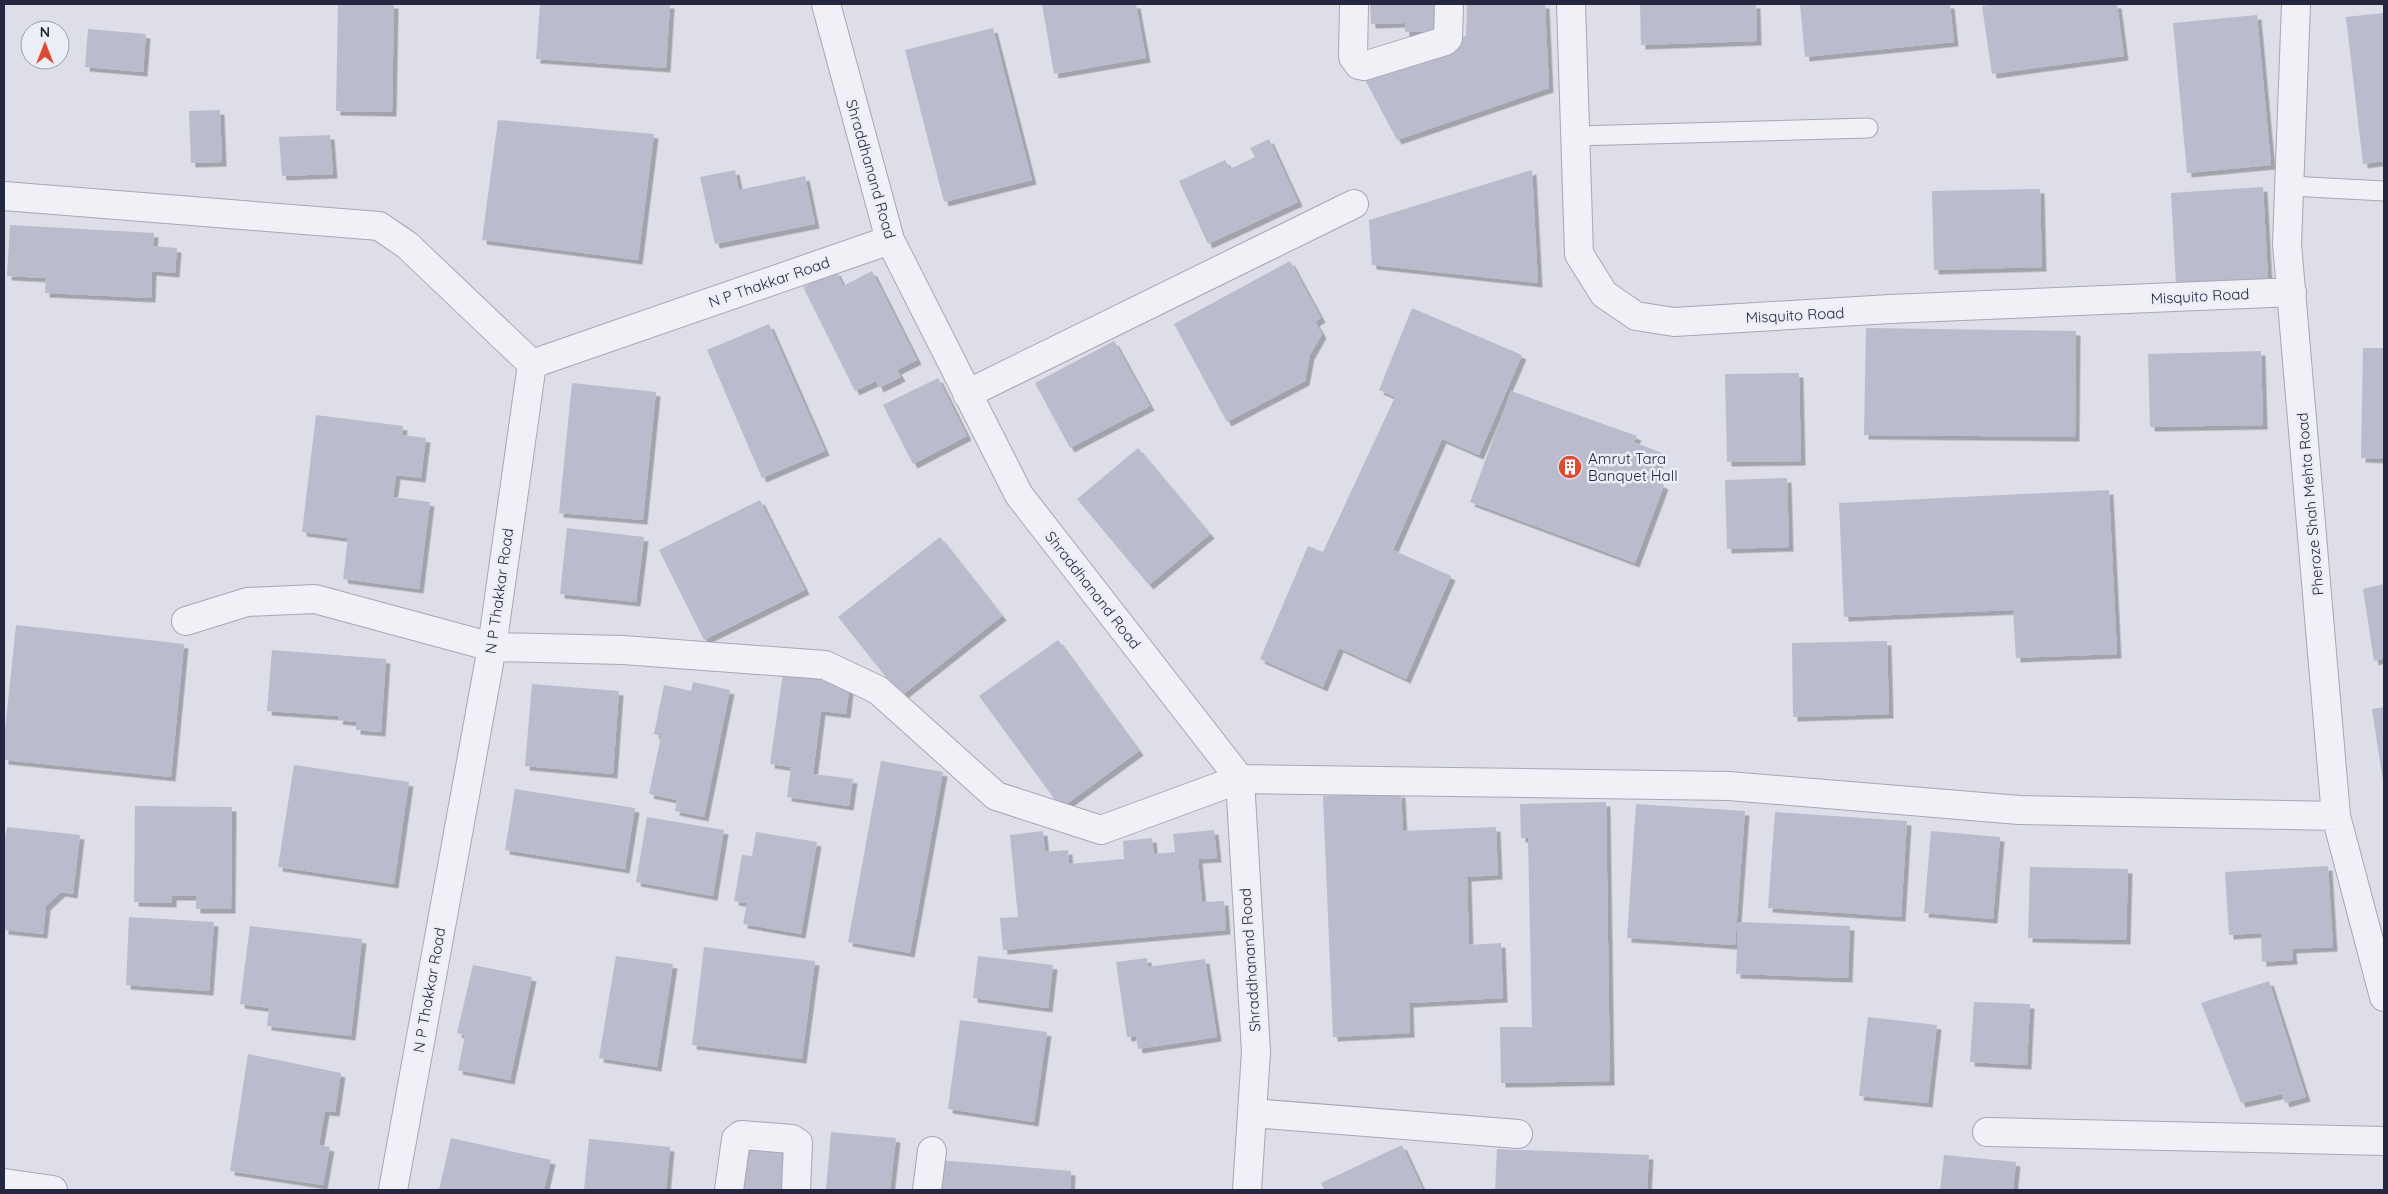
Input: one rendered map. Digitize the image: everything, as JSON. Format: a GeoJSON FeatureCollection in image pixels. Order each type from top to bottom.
{"type":"FeatureCollection","features":[{"type":"Feature","properties":{"kind":"street","name":"Shraddhanand Road"},"geometry":{"type":"LineString","coordinates":[[826,4],[890,240],[1019,495],[1240,779],[1256,1052],[1248,1190]]}},
{"type":"Feature","properties":{"kind":"street"},"geometry":{"type":"LineString","coordinates":[[1354,4],[1353,57],[1360,65],[1364,66],[1445,41],[1448,38],[1449,4]]}},
{"type":"Feature","properties":{"kind":"street","name":"Misquito Road"},"geometry":{"type":"LineString","coordinates":[[1571,4],[1579,254],[1604,294],[1636,316],[1674,322],[1890,309],[2292,292]]}},
{"type":"Feature","properties":{"kind":"street","name":"Pheroze Shah Mehta Road"},"geometry":{"type":"LineString","coordinates":[[2296,4],[2287,244],[2336,816],[2384,998]]}},
{"type":"Feature","properties":{"kind":"street"},"geometry":{"type":"LineString","coordinates":[[4,196],[379,226],[407,245],[532,364]]}},
{"type":"Feature","properties":{"kind":"street"},"geometry":{"type":"LineString","coordinates":[[967,394],[1354,204]]}},
{"type":"Feature","properties":{"kind":"street","name":"N P Thakkar Road"},"geometry":{"type":"LineString","coordinates":[[393,1190],[492,647],[532,364],[890,240]]}},
{"type":"Feature","properties":{"kind":"street"},"geometry":{"type":"LineString","coordinates":[[186,621],[247,602],[314,599],[492,647],[622,650],[824,665],[878,690],[996,796],[1101,830],[1240,779],[1728,786],[2019,810],[2336,816]]}},
{"type":"Feature","properties":{"kind":"street"},"geometry":{"type":"LineString","coordinates":[[1252,1113],[1518,1134]]}},
{"type":"Feature","properties":{"kind":"street"},"geometry":{"type":"LineString","coordinates":[[1987,1132],[2384,1141]]}},
{"type":"Feature","properties":{"kind":"street"},"geometry":{"type":"LineString","coordinates":[[729,1190],[736,1140],[741,1135],[792,1140],[798,1143],[796,1190]]}},
{"type":"Feature","properties":{"kind":"street"},"geometry":{"type":"LineString","coordinates":[[927,1190],[932,1151]]}},
{"type":"Feature","properties":{"kind":"street"},"geometry":{"type":"LineString","coordinates":[[4,1183],[53,1190]]}},
{"type":"Feature","properties":{"kind":"lane"},"geometry":{"type":"LineString","coordinates":[[1575,136],[1868,128]]}},
{"type":"Feature","properties":{"kind":"lane"},"geometry":{"type":"LineString","coordinates":[[2290,186],[2384,191]]}},
{"type":"Feature","properties":{"kind":"building"},"geometry":{"type":"Polygon","coordinates":[[[338,4],[394,4],[392,112],[336,111],[338,4]]]}},
{"type":"Feature","properties":{"kind":"building"},"geometry":{"type":"Polygon","coordinates":[[[540,4],[670,4],[666,68],[536,59],[540,4]]]}},
{"type":"Feature","properties":{"kind":"building"},"geometry":{"type":"Polygon","coordinates":[[[1042,4],[1136,4],[1146,58],[1054,74],[1042,4]]]}},
{"type":"Feature","properties":{"kind":"building"},"geometry":{"type":"Polygon","coordinates":[[[1370,4],[1442,4],[1442,32],[1405,32],[1405,23],[1371,24],[1370,4]]]}},
{"type":"Feature","properties":{"kind":"building"},"geometry":{"type":"Polygon","coordinates":[[[1467,4],[1545,4],[1549,88],[1397,140],[1363,76],[1466,36],[1467,4]]]}},
{"type":"Feature","properties":{"kind":"building"},"geometry":{"type":"Polygon","coordinates":[[[1640,4],[1756,4],[1757,41],[1641,45],[1640,4]]]}},
{"type":"Feature","properties":{"kind":"building"},"geometry":{"type":"Polygon","coordinates":[[[1800,4],[1950,4],[1954,42],[1805,57],[1800,4]]]}},
{"type":"Feature","properties":{"kind":"building"},"geometry":{"type":"Polygon","coordinates":[[[1996,4],[2117,4],[2124,56],[1992,74],[1982,6],[1996,4]]]}},
{"type":"Feature","properties":{"kind":"building"},"geometry":{"type":"Polygon","coordinates":[[[2384,13],[2384,161],[2363,164],[2346,17],[2384,13]]]}},
{"type":"Feature","properties":{"kind":"building"},"geometry":{"type":"Polygon","coordinates":[[[2257,15],[2271,165],[2187,173],[2173,23],[2257,15]]]}},
{"type":"Feature","properties":{"kind":"building"},"geometry":{"type":"Polygon","coordinates":[[[993,28],[1032,180],[944,202],[905,50],[993,28]]]}},
{"type":"Feature","properties":{"kind":"building"},"geometry":{"type":"Polygon","coordinates":[[[88,29],[146,34],[143,72],[85,67],[88,29]]]}},
{"type":"Feature","properties":{"kind":"building"},"geometry":{"type":"Polygon","coordinates":[[[220,110],[222,162],[191,163],[189,111],[220,110]]]}},
{"type":"Feature","properties":{"kind":"building"},"geometry":{"type":"Polygon","coordinates":[[[498,120],[654,134],[638,260],[482,240],[498,120]]]}},
{"type":"Feature","properties":{"kind":"building"},"geometry":{"type":"Polygon","coordinates":[[[330,135],[333,174],[282,176],[279,137],[330,135]]]}},
{"type":"Feature","properties":{"kind":"building"},"geometry":{"type":"Polygon","coordinates":[[[1269,139],[1298,202],[1208,244],[1179,181],[1225,160],[1230,169],[1255,157],[1250,148],[1269,139]]]}},
{"type":"Feature","properties":{"kind":"building"},"geometry":{"type":"Polygon","coordinates":[[[735,170],[739,190],[805,176],[815,224],[715,244],[700,177],[735,170]]]}},
{"type":"Feature","properties":{"kind":"building"},"geometry":{"type":"Polygon","coordinates":[[[1532,170],[1538,283],[1372,265],[1369,220],[1532,170]]]}},
{"type":"Feature","properties":{"kind":"building"},"geometry":{"type":"Polygon","coordinates":[[[2263,187],[2268,279],[2176,284],[2171,193],[2263,187]]]}},
{"type":"Feature","properties":{"kind":"building"},"geometry":{"type":"Polygon","coordinates":[[[2040,189],[2042,267],[1934,270],[1932,191],[2040,189]]]}},
{"type":"Feature","properties":{"kind":"building"},"geometry":{"type":"Polygon","coordinates":[[[10,225],[154,233],[153,246],[177,248],[175,273],[152,271],[151,298],[45,293],[46,278],[7,276],[10,225]]]}},
{"type":"Feature","properties":{"kind":"building"},"geometry":{"type":"Polygon","coordinates":[[[1290,261],[1321,318],[1315,322],[1322,334],[1310,355],[1305,381],[1227,422],[1174,324],[1290,261]]]}},
{"type":"Feature","properties":{"kind":"building"},"geometry":{"type":"Polygon","coordinates":[[[836,271],[843,286],[872,271],[917,360],[897,370],[901,377],[879,388],[876,381],[855,391],[803,287],[836,271]]]}},
{"type":"Feature","properties":{"kind":"building"},"geometry":{"type":"Polygon","coordinates":[[[1412,308],[1522,355],[1479,455],[1442,439],[1393,550],[1451,576],[1406,679],[1339,648],[1323,687],[1260,659],[1308,546],[1323,552],[1395,397],[1379,390],[1412,308]]]}},
{"type":"Feature","properties":{"kind":"building"},"geometry":{"type":"Polygon","coordinates":[[[769,324],[825,451],[762,478],[707,350],[769,324]]]}},
{"type":"Feature","properties":{"kind":"building"},"geometry":{"type":"Polygon","coordinates":[[[1866,328],[2076,331],[2075,437],[1864,435],[1866,328]]]}},
{"type":"Feature","properties":{"kind":"building"},"geometry":{"type":"Polygon","coordinates":[[[1114,341],[1150,406],[1070,448],[1035,383],[1114,341]]]}},
{"type":"Feature","properties":{"kind":"building"},"geometry":{"type":"Polygon","coordinates":[[[2363,348],[2384,348],[2384,459],[2361,458],[2363,348]]]}},
{"type":"Feature","properties":{"kind":"building"},"geometry":{"type":"Polygon","coordinates":[[[2261,351],[2263,425],[2150,427],[2148,354],[2261,351]]]}},
{"type":"Feature","properties":{"kind":"building"},"geometry":{"type":"Polygon","coordinates":[[[1799,373],[1801,461],[1727,462],[1725,374],[1799,373]]]}},
{"type":"Feature","properties":{"kind":"building"},"geometry":{"type":"Polygon","coordinates":[[[938,378],[967,436],[913,464],[883,405],[938,378]]]}},
{"type":"Feature","properties":{"kind":"building"},"geometry":{"type":"Polygon","coordinates":[[[572,383],[656,392],[643,520],[559,513],[572,383]]]}},
{"type":"Feature","properties":{"kind":"building","name":"Amrut Tara Banquet Hall"},"geometry":{"type":"Polygon","coordinates":[[[1511,391],[1637,436],[1634,442],[1662,453],[1652,480],[1664,485],[1635,563],[1470,502],[1511,391]]]}},
{"type":"Feature","properties":{"kind":"building"},"geometry":{"type":"Polygon","coordinates":[[[316,415],[403,426],[402,435],[426,438],[421,478],[396,475],[393,497],[430,502],[419,589],[343,579],[348,538],[302,532],[316,415]]]}},
{"type":"Feature","properties":{"kind":"building"},"geometry":{"type":"Polygon","coordinates":[[[1138,448],[1210,534],[1149,585],[1077,499],[1138,448]]]}},
{"type":"Feature","properties":{"kind":"building"},"geometry":{"type":"Polygon","coordinates":[[[1787,478],[1789,547],[1727,549],[1725,480],[1787,478]]]}},
{"type":"Feature","properties":{"kind":"building"},"geometry":{"type":"Polygon","coordinates":[[[2109,490],[2117,654],[2016,658],[2013,610],[1844,617],[1839,503],[2109,490]]]}},
{"type":"Feature","properties":{"kind":"building"},"geometry":{"type":"Polygon","coordinates":[[[760,500],[805,590],[704,640],[659,550],[760,500]]]}},
{"type":"Feature","properties":{"kind":"building"},"geometry":{"type":"Polygon","coordinates":[[[567,528],[644,537],[636,602],[560,594],[567,528]]]}},
{"type":"Feature","properties":{"kind":"building"},"geometry":{"type":"Polygon","coordinates":[[[940,537],[1002,616],[901,696],[838,617],[940,537]]]}},
{"type":"Feature","properties":{"kind":"building"},"geometry":{"type":"Polygon","coordinates":[[[2384,584],[2384,658],[2374,661],[2363,589],[2384,584]]]}},
{"type":"Feature","properties":{"kind":"building"},"geometry":{"type":"Polygon","coordinates":[[[16,625],[184,644],[171,777],[4,760],[4,740],[16,625]]]}},
{"type":"Feature","properties":{"kind":"building"},"geometry":{"type":"Polygon","coordinates":[[[1058,640],[1139,751],[1061,808],[979,696],[1058,640]]]}},
{"type":"Feature","properties":{"kind":"building"},"geometry":{"type":"Polygon","coordinates":[[[1887,641],[1889,714],[1793,717],[1792,643],[1887,641]]]}},
{"type":"Feature","properties":{"kind":"building"},"geometry":{"type":"Polygon","coordinates":[[[272,650],[386,659],[381,732],[356,730],[356,722],[338,720],[339,716],[267,711],[272,650]]]}},
{"type":"Feature","properties":{"kind":"building"},"geometry":{"type":"Polygon","coordinates":[[[783,673],[850,682],[846,714],[821,711],[813,774],[853,779],[849,806],[787,797],[791,767],[770,764],[783,673]]]}},
{"type":"Feature","properties":{"kind":"building"},"geometry":{"type":"Polygon","coordinates":[[[693,682],[730,690],[704,817],[675,811],[677,800],[649,794],[661,736],[654,734],[664,685],[691,691],[693,682]]]}},
{"type":"Feature","properties":{"kind":"building"},"geometry":{"type":"Polygon","coordinates":[[[532,684],[619,691],[613,774],[525,766],[532,684]]]}},
{"type":"Feature","properties":{"kind":"building"},"geometry":{"type":"Polygon","coordinates":[[[2384,707],[2384,782],[2383,782],[2372,709],[2384,707]]]}},
{"type":"Feature","properties":{"kind":"building"},"geometry":{"type":"Polygon","coordinates":[[[881,761],[943,772],[910,953],[848,942],[881,761]]]}},
{"type":"Feature","properties":{"kind":"building"},"geometry":{"type":"Polygon","coordinates":[[[294,765],[409,782],[394,884],[278,867],[294,765]]]}},
{"type":"Feature","properties":{"kind":"building"},"geometry":{"type":"Polygon","coordinates":[[[515,789],[635,808],[625,869],[505,850],[515,789]]]}},
{"type":"Feature","properties":{"kind":"building"},"geometry":{"type":"Polygon","coordinates":[[[1401,793],[1403,831],[1496,827],[1498,875],[1467,877],[1469,945],[1501,943],[1503,998],[1409,1003],[1410,1033],[1333,1037],[1323,796],[1401,793]]]}},
{"type":"Feature","properties":{"kind":"building"},"geometry":{"type":"Polygon","coordinates":[[[1606,802],[1610,1081],[1501,1083],[1500,1027],[1532,1027],[1528,838],[1521,838],[1520,804],[1606,802]]]}},
{"type":"Feature","properties":{"kind":"building"},"geometry":{"type":"Polygon","coordinates":[[[1636,804],[1745,811],[1735,945],[1627,938],[1636,804]]]}},
{"type":"Feature","properties":{"kind":"building"},"geometry":{"type":"Polygon","coordinates":[[[135,806],[232,807],[231,909],[196,909],[196,896],[172,896],[172,903],[134,902],[135,806]]]}},
{"type":"Feature","properties":{"kind":"building"},"geometry":{"type":"Polygon","coordinates":[[[1775,812],[1907,821],[1901,917],[1768,908],[1775,812]]]}},
{"type":"Feature","properties":{"kind":"building"},"geometry":{"type":"Polygon","coordinates":[[[647,817],[724,830],[713,896],[636,882],[647,817]]]}},
{"type":"Feature","properties":{"kind":"building"},"geometry":{"type":"Polygon","coordinates":[[[7,827],[80,835],[73,894],[61,892],[46,906],[43,934],[4,930],[4,844],[7,827]]]}},
{"type":"Feature","properties":{"kind":"building"},"geometry":{"type":"Polygon","coordinates":[[[1214,830],[1217,858],[1198,859],[1202,902],[1224,901],[1226,930],[1003,950],[1000,918],[1018,917],[1010,835],[1043,831],[1045,852],[1068,850],[1069,864],[1124,859],[1123,841],[1152,838],[1154,854],[1175,852],[1173,834],[1214,830]]]}},
{"type":"Feature","properties":{"kind":"building"},"geometry":{"type":"Polygon","coordinates":[[[1931,831],[2000,837],[1993,919],[1924,913],[1931,831]]]}},
{"type":"Feature","properties":{"kind":"building"},"geometry":{"type":"Polygon","coordinates":[[[756,832],[817,842],[801,934],[743,924],[747,903],[734,901],[742,855],[752,856],[756,832]]]}},
{"type":"Feature","properties":{"kind":"building"},"geometry":{"type":"Polygon","coordinates":[[[2328,866],[2333,947],[2292,949],[2293,960],[2262,962],[2261,933],[2229,935],[2225,872],[2328,866]]]}},
{"type":"Feature","properties":{"kind":"building"},"geometry":{"type":"Polygon","coordinates":[[[2030,867],[2128,869],[2126,940],[2028,938],[2030,867]]]}},
{"type":"Feature","properties":{"kind":"building"},"geometry":{"type":"Polygon","coordinates":[[[129,917],[214,922],[209,991],[126,985],[129,917]]]}},
{"type":"Feature","properties":{"kind":"building"},"geometry":{"type":"Polygon","coordinates":[[[1738,922],[1850,926],[1848,978],[1736,974],[1738,922]]]}},
{"type":"Feature","properties":{"kind":"building"},"geometry":{"type":"Polygon","coordinates":[[[250,926],[362,939],[351,1036],[267,1026],[269,1008],[240,1004],[250,926]]]}},
{"type":"Feature","properties":{"kind":"building"},"geometry":{"type":"Polygon","coordinates":[[[704,947],[815,961],[802,1059],[692,1045],[704,947]]]}},
{"type":"Feature","properties":{"kind":"building"},"geometry":{"type":"Polygon","coordinates":[[[616,956],[673,964],[657,1067],[599,1058],[616,956]]]}},
{"type":"Feature","properties":{"kind":"building"},"geometry":{"type":"Polygon","coordinates":[[[978,956],[1053,965],[1048,1008],[973,998],[978,956]]]}},
{"type":"Feature","properties":{"kind":"building"},"geometry":{"type":"Polygon","coordinates":[[[1147,958],[1148,967],[1205,959],[1217,1037],[1138,1049],[1136,1036],[1127,1037],[1116,962],[1147,958]]]}},
{"type":"Feature","properties":{"kind":"building"},"geometry":{"type":"Polygon","coordinates":[[[473,965],[532,977],[510,1080],[458,1070],[465,1035],[457,1033],[473,965]]]}},
{"type":"Feature","properties":{"kind":"building"},"geometry":{"type":"Polygon","coordinates":[[[2269,981],[2306,1097],[2285,1103],[2282,1094],[2241,1103],[2201,1003],[2269,981]]]}},
{"type":"Feature","properties":{"kind":"building"},"geometry":{"type":"Polygon","coordinates":[[[1974,1002],[2030,1004],[2027,1065],[1970,1062],[1974,1002]]]}},
{"type":"Feature","properties":{"kind":"building"},"geometry":{"type":"Polygon","coordinates":[[[1868,1017],[1937,1025],[1928,1103],[1859,1096],[1868,1017]]]}},
{"type":"Feature","properties":{"kind":"building"},"geometry":{"type":"Polygon","coordinates":[[[960,1020],[1047,1032],[1034,1122],[948,1109],[960,1020]]]}},
{"type":"Feature","properties":{"kind":"building"},"geometry":{"type":"Polygon","coordinates":[[[248,1054],[341,1073],[335,1112],[325,1111],[319,1145],[330,1147],[323,1185],[230,1171],[248,1054]]]}},
{"type":"Feature","properties":{"kind":"building"},"geometry":{"type":"Polygon","coordinates":[[[831,1132],[896,1138],[890,1190],[826,1190],[831,1132]]]}},
{"type":"Feature","properties":{"kind":"building"},"geometry":{"type":"Polygon","coordinates":[[[451,1138],[551,1160],[544,1190],[439,1190],[451,1138]]]}},
{"type":"Feature","properties":{"kind":"building"},"geometry":{"type":"Polygon","coordinates":[[[589,1139],[670,1147],[666,1190],[584,1190],[589,1139]]]}},
{"type":"Feature","properties":{"kind":"building"},"geometry":{"type":"Polygon","coordinates":[[[739,1142],[787,1145],[794,1190],[736,1190],[739,1142]]]}},
{"type":"Feature","properties":{"kind":"building"},"geometry":{"type":"Polygon","coordinates":[[[1402,1145],[1423,1190],[1324,1190],[1321,1183],[1402,1145]]]}},
{"type":"Feature","properties":{"kind":"building"},"geometry":{"type":"Polygon","coordinates":[[[1497,1149],[1649,1155],[1647,1190],[1495,1190],[1497,1149]]]}},
{"type":"Feature","properties":{"kind":"building"},"geometry":{"type":"Polygon","coordinates":[[[1944,1155],[2016,1162],[2013,1190],[1940,1190],[1944,1155]]]}},
{"type":"Feature","properties":{"kind":"building"},"geometry":{"type":"Polygon","coordinates":[[[938,1160],[1071,1171],[1070,1190],[936,1190],[938,1160]]]}},
{"type":"Feature","properties":{"kind":"place","name":"Amrut Tara Banquet Hall"},"geometry":{"type":"Point","coordinates":[1570,467]}}]}
